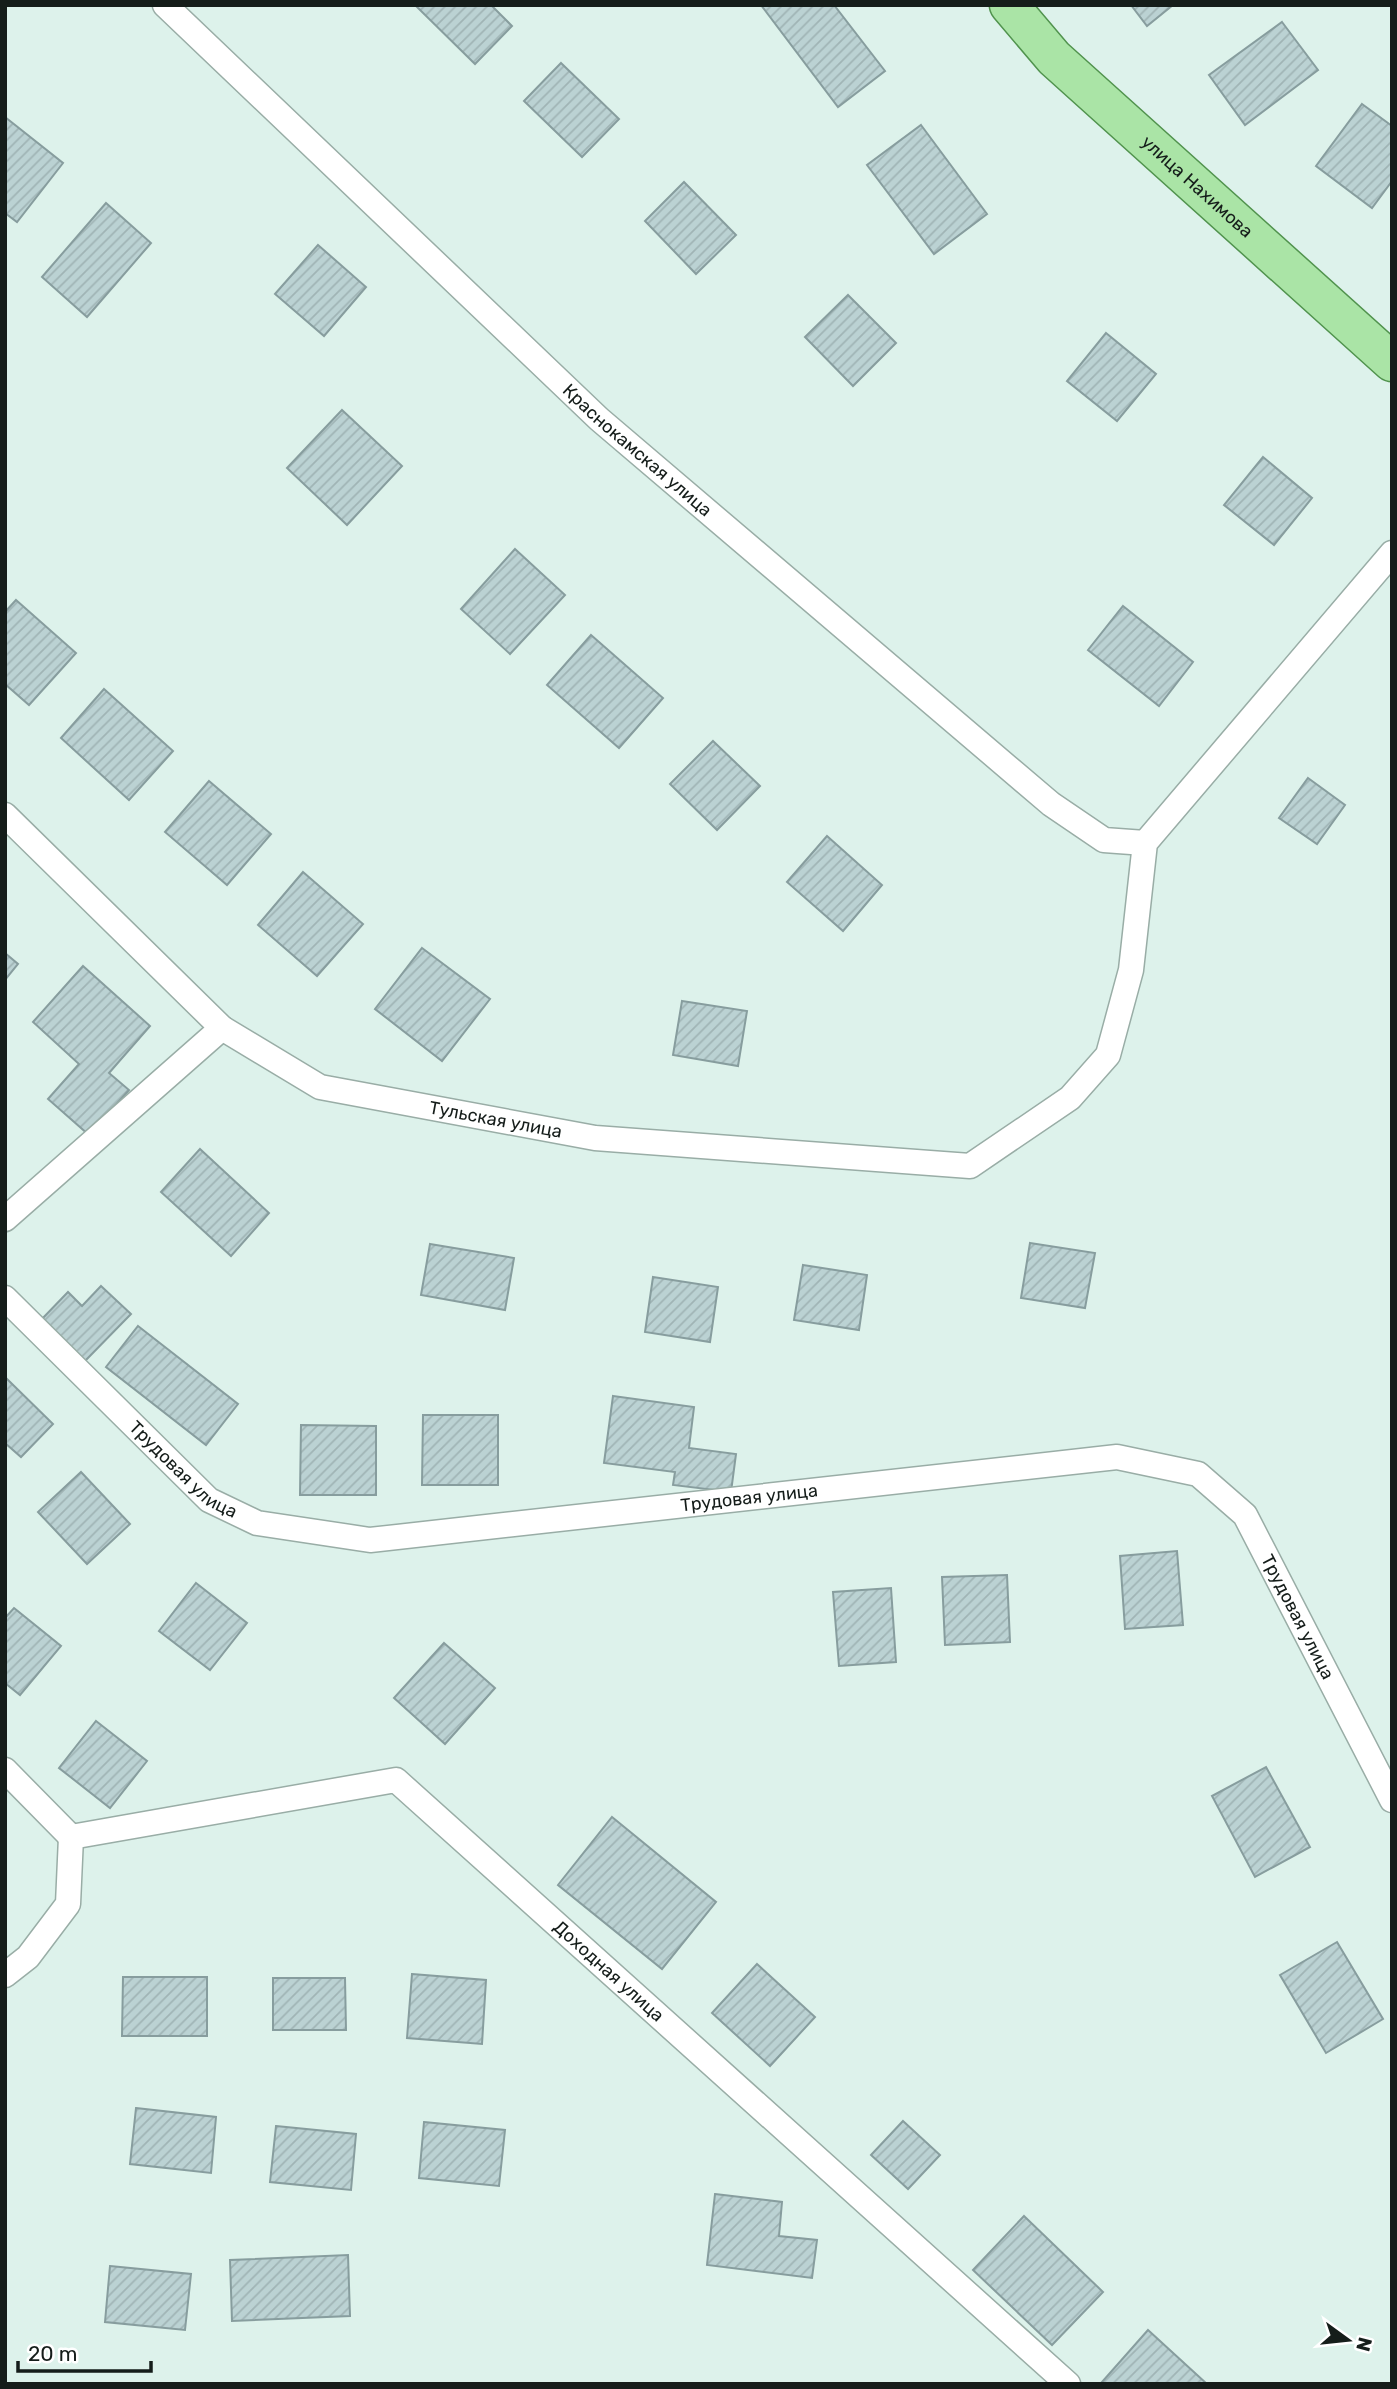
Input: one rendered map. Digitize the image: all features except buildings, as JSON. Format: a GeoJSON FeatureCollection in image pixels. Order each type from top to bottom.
{"type":"FeatureCollection","features":[{"type":"Feature","properties":{"kind":"main road","name":"улица Нахимова"},"geometry":{"type":"LineString","coordinates":[[1009,5],[1054,58],[1392,362]]}},
{"type":"Feature","properties":{"kind":"lane","name":"Краснокамская улица"},"geometry":{"type":"LineString","coordinates":[[165,5],[599,419],[1051,804],[1104,840],[1145,843]]}},
{"type":"Feature","properties":{"kind":"lane"},"geometry":{"type":"LineString","coordinates":[[1145,843],[1392,553]]}},
{"type":"Feature","properties":{"kind":"lane","name":"Тульская улица"},"geometry":{"type":"LineString","coordinates":[[5,815],[222,1028],[320,1087],[595,1138],[970,1166],[1070,1098],[1108,1055],[1131,970],[1145,843]]}},
{"type":"Feature","properties":{"kind":"lane"},"geometry":{"type":"LineString","coordinates":[[5,1219],[222,1028]]}},
{"type":"Feature","properties":{"kind":"lane","name":"Трудовая улица"},"geometry":{"type":"LineString","coordinates":[[5,1298],[209,1500],[257,1523],[314,1533],[370,1540],[1117,1457],[1198,1474],[1245,1515],[1392,1800]]}},
{"type":"Feature","properties":{"kind":"lane"},"geometry":{"type":"LineString","coordinates":[[5,1770],[71,1838],[68,1904],[28,1957],[5,1975]]}},
{"type":"Feature","properties":{"kind":"lane","name":"Доходная улица"},"geometry":{"type":"LineString","coordinates":[[71,1838],[396,1780],[1068,2384]]}}]}
